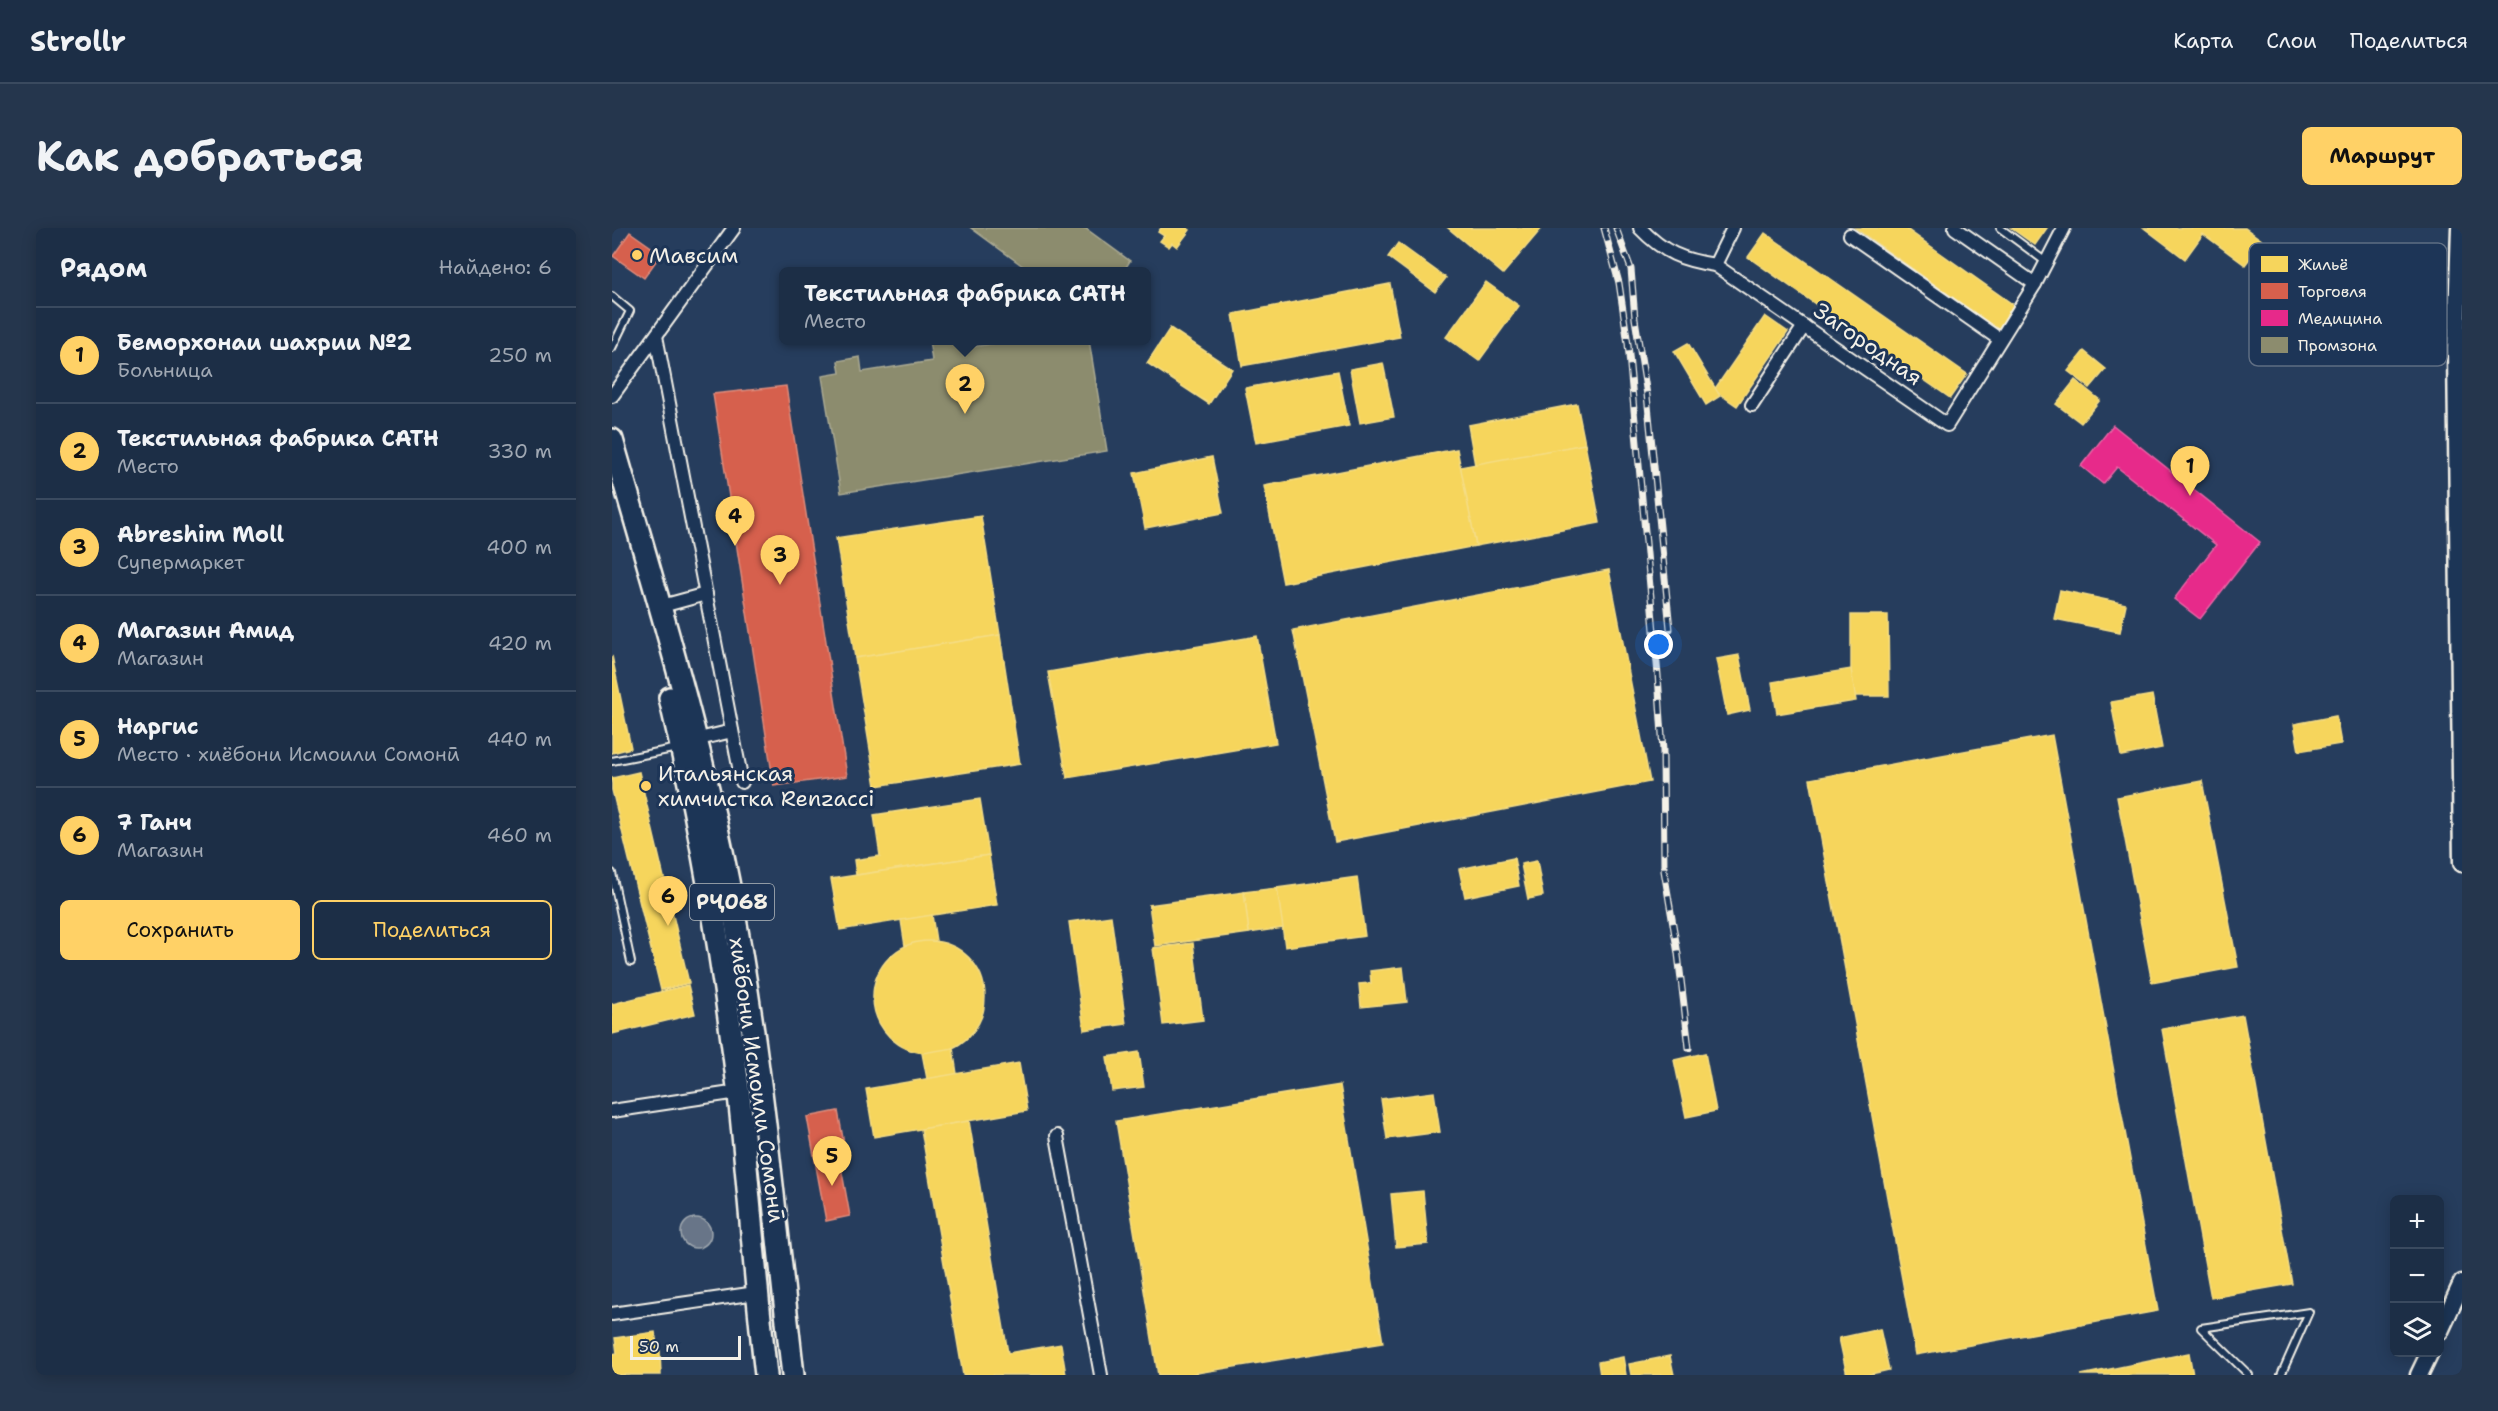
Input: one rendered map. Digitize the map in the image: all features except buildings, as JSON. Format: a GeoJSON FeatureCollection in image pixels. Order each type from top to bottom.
{"type":"FeatureCollection","features":[{"type":"Feature","properties":{"kind":"highway","name":"хиёбони Исмоили Сомонӣ"},"geometry":{"type":"LineString","coordinates":[[612,440],[662,606],[689,743],[738,1092],[756,1293],[766,1375]]}},
{"type":"Feature","properties":{"kind":"highway","name":"хиёбони Исмоили Сомонӣ"},"geometry":{"type":"LineString","coordinates":[[612,489],[728,878],[747,983],[793,1375]]}},
{"type":"Feature","properties":{"kind":"main road"},"geometry":{"type":"LineString","coordinates":[[2460,228],[2462,863]]}},
{"type":"Feature","properties":{"kind":"main road"},"geometry":{"type":"LineString","coordinates":[[2444,1321],[2462,1283]]}},
{"type":"Feature","properties":{"kind":"main road"},"geometry":{"type":"LineString","coordinates":[[2419,1375],[2428,1357]]}},
{"type":"Feature","properties":{"kind":"street"},"geometry":{"type":"LineString","coordinates":[[612,396],[734,228]]}},
{"type":"Feature","properties":{"kind":"street"},"geometry":{"type":"LineString","coordinates":[[1640,228],[1655,243],[1684,260],[1715,265],[1733,228]]}},
{"type":"Feature","properties":{"kind":"street"},"geometry":{"type":"LineString","coordinates":[[1954,228],[2035,284]]}},
{"type":"Feature","properties":{"kind":"street","name":"Загородная"},"geometry":{"type":"LineString","coordinates":[[1715,265],[1947,425],[2035,284],[2064,228]]}},
{"type":"Feature","properties":{"kind":"street"},"geometry":{"type":"LineString","coordinates":[[1850,235],[1999,339]]}},
{"type":"Feature","properties":{"kind":"street"},"geometry":{"type":"LineString","coordinates":[[1752,405],[1804,326]]}},
{"type":"Feature","properties":{"kind":"street"},"geometry":{"type":"LineString","coordinates":[[656,336],[742,782]]}},
{"type":"Feature","properties":{"kind":"street"},"geometry":{"type":"LineString","coordinates":[[662,606],[706,594]]}},
{"type":"Feature","properties":{"kind":"street"},"geometry":{"type":"LineString","coordinates":[[689,743],[732,731]]}},
{"type":"Feature","properties":{"kind":"street"},"geometry":{"type":"LineString","coordinates":[[612,1111],[738,1092]]}},
{"type":"Feature","properties":{"kind":"street"},"geometry":{"type":"LineString","coordinates":[[1057,1136],[1101,1375]]}},
{"type":"Feature","properties":{"kind":"street"},"geometry":{"type":"LineString","coordinates":[[612,1314],[756,1293]]}},
{"type":"Feature","properties":{"kind":"lane"},"geometry":{"type":"LineString","coordinates":[[2000,228],[2046,262]]}},
{"type":"Feature","properties":{"kind":"lane"},"geometry":{"type":"LineString","coordinates":[[612,296],[630,311],[612,348]]}},
{"type":"Feature","properties":{"kind":"lane"},"geometry":{"type":"LineString","coordinates":[[612,761],[689,743]]}},
{"type":"Feature","properties":{"kind":"lane"},"geometry":{"type":"LineString","coordinates":[[612,873],[631,962]]}},
{"type":"Feature","properties":{"kind":"lane"},"geometry":{"type":"LineString","coordinates":[[2249,1375],[2201,1328],[2309,1312],[2281,1375]]}},
{"type":"Feature","properties":{"kind":"water"},"geometry":{"type":"Polygon","coordinates":[[[696,1218],[707,1222],[711,1233],[707,1244],[696,1248],[685,1244],[681,1233],[685,1222],[696,1218]]]}},
{"type":"Feature","properties":{"kind":"railway"},"geometry":{"type":"LineString","coordinates":[[1604,228],[1619,283],[1628,344],[1658,675],[1663,751],[1664,871],[1678,954],[1689,1048]]}},
{"type":"Feature","properties":{"kind":"railway"},"geometry":{"type":"LineString","coordinates":[[1616,228],[1631,269],[1635,319],[1647,395],[1670,629]]}},
{"type":"Feature","properties":{"kind":"place","name":"Мавсим"},"geometry":{"type":"Point","coordinates":[637,255]}},
{"type":"Feature","properties":{"kind":"place","name":"Текстильная фабрика САТН"},"geometry":{"type":"Point","coordinates":[965,414]}},
{"type":"Feature","properties":{"kind":"place","name":"Беморхонаи шахрии №2"},"geometry":{"type":"Point","coordinates":[2190,496]}},
{"type":"Feature","properties":{"kind":"place","name":"Магазин Амид"},"geometry":{"type":"Point","coordinates":[735,546]}},
{"type":"Feature","properties":{"kind":"place","name":"Abreshim Moll"},"geometry":{"type":"Point","coordinates":[780,585]}},
{"type":"Feature","properties":{"kind":"place","name":"Итальянская химчистка Renzacci"},"geometry":{"type":"Point","coordinates":[646,786]}},
{"type":"Feature","properties":{"kind":"place","name":"7 Ганч"},"geometry":{"type":"Point","coordinates":[668,926]}},
{"type":"Feature","properties":{"kind":"place","name":"Наргис"},"geometry":{"type":"Point","coordinates":[832,1186]}}]}
